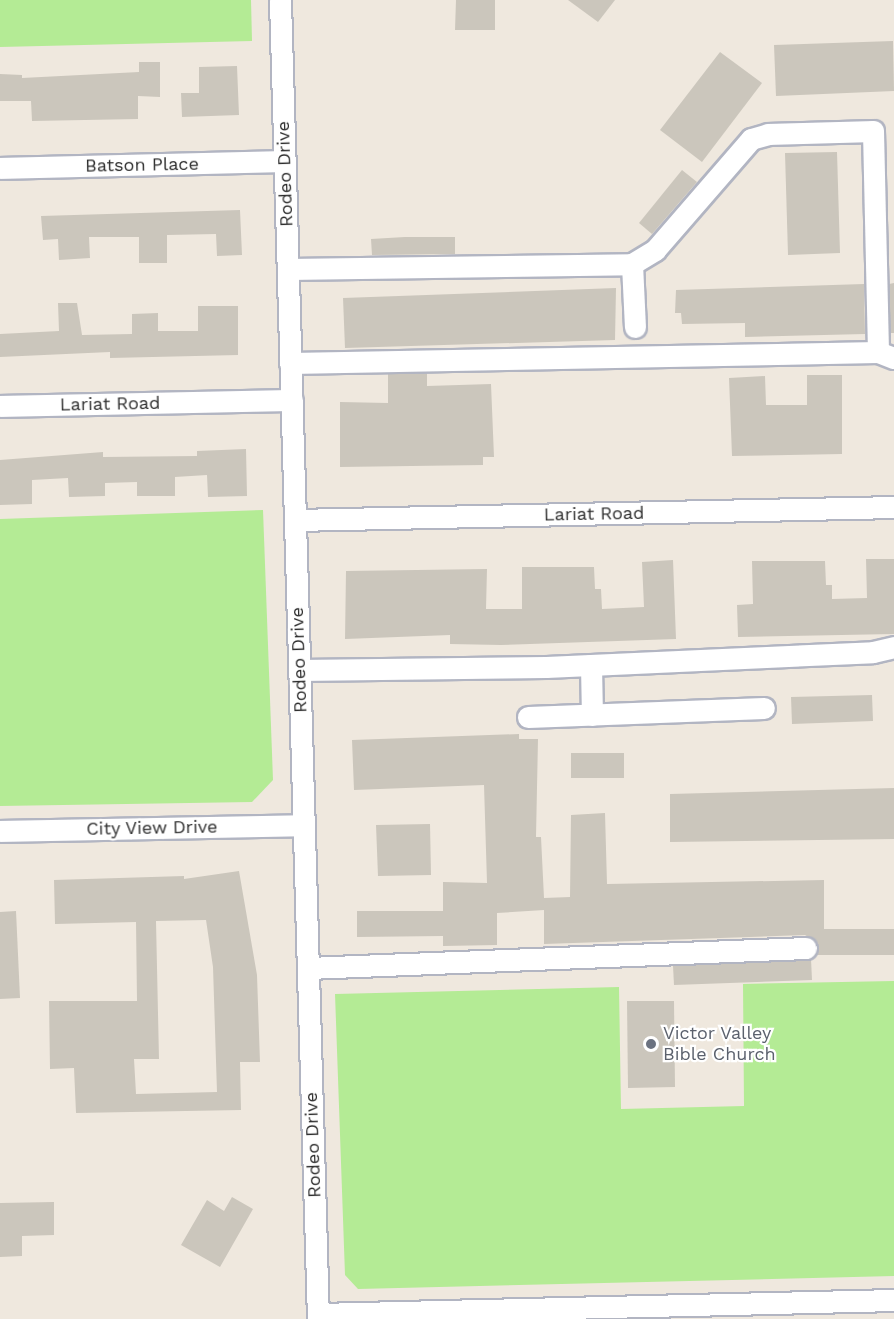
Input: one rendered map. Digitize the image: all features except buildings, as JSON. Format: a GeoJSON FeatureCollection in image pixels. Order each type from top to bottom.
{"type":"FeatureCollection","features":[{"type":"Feature","properties":{"kind":"street","name":"Rodeo Drive"},"geometry":{"type":"LineString","coordinates":[[280,0],[318,1316]]}},
{"type":"Feature","properties":{"kind":"street"},"geometry":{"type":"LineString","coordinates":[[288,269],[632,264],[655,250],[751,139],[768,134],[873,131],[878,331],[888,356],[290,363]]}},
{"type":"Feature","properties":{"kind":"street","name":"Batson Place"},"geometry":{"type":"LineString","coordinates":[[0,168],[285,161]]}},
{"type":"Feature","properties":{"kind":"street"},"geometry":{"type":"LineString","coordinates":[[632,264],[635,327]]}},
{"type":"Feature","properties":{"kind":"street","name":"Lariat Road"},"geometry":{"type":"LineString","coordinates":[[0,406],[292,400]]}},
{"type":"Feature","properties":{"kind":"street","name":"Lariat Road"},"geometry":{"type":"LineString","coordinates":[[295,520],[894,507]]}},
{"type":"Feature","properties":{"kind":"street"},"geometry":{"type":"LineString","coordinates":[[299,670],[591,665],[873,652],[894,647]]}},
{"type":"Feature","properties":{"kind":"street"},"geometry":{"type":"LineString","coordinates":[[591,665],[592,715]]}},
{"type":"Feature","properties":{"kind":"street"},"geometry":{"type":"LineString","coordinates":[[528,717],[764,708]]}},
{"type":"Feature","properties":{"kind":"street","name":"City View Drive"},"geometry":{"type":"LineString","coordinates":[[0,831],[304,825]]}},
{"type":"Feature","properties":{"kind":"street"},"geometry":{"type":"LineString","coordinates":[[308,968],[806,948]]}},
{"type":"Feature","properties":{"kind":"street"},"geometry":{"type":"LineString","coordinates":[[318,1316],[754,1311],[894,1300]]}},
{"type":"Feature","properties":{"kind":"green space"},"geometry":{"type":"Polygon","coordinates":[[[0,0],[251,0],[252,41],[0,47],[0,0]]]}},
{"type":"Feature","properties":{"kind":"green space"},"geometry":{"type":"Polygon","coordinates":[[[263,510],[273,780],[252,802],[0,806],[0,519],[263,510]]]}},
{"type":"Feature","properties":{"kind":"green space"},"geometry":{"type":"Polygon","coordinates":[[[894,981],[894,1276],[358,1289],[345,1275],[335,994],[619,987],[621,1109],[744,1106],[743,984],[894,981]]]}},
{"type":"Feature","properties":{"kind":"place","name":"Victor Valley Bible Church"},"geometry":{"type":"Point","coordinates":[651,1044]}}]}
